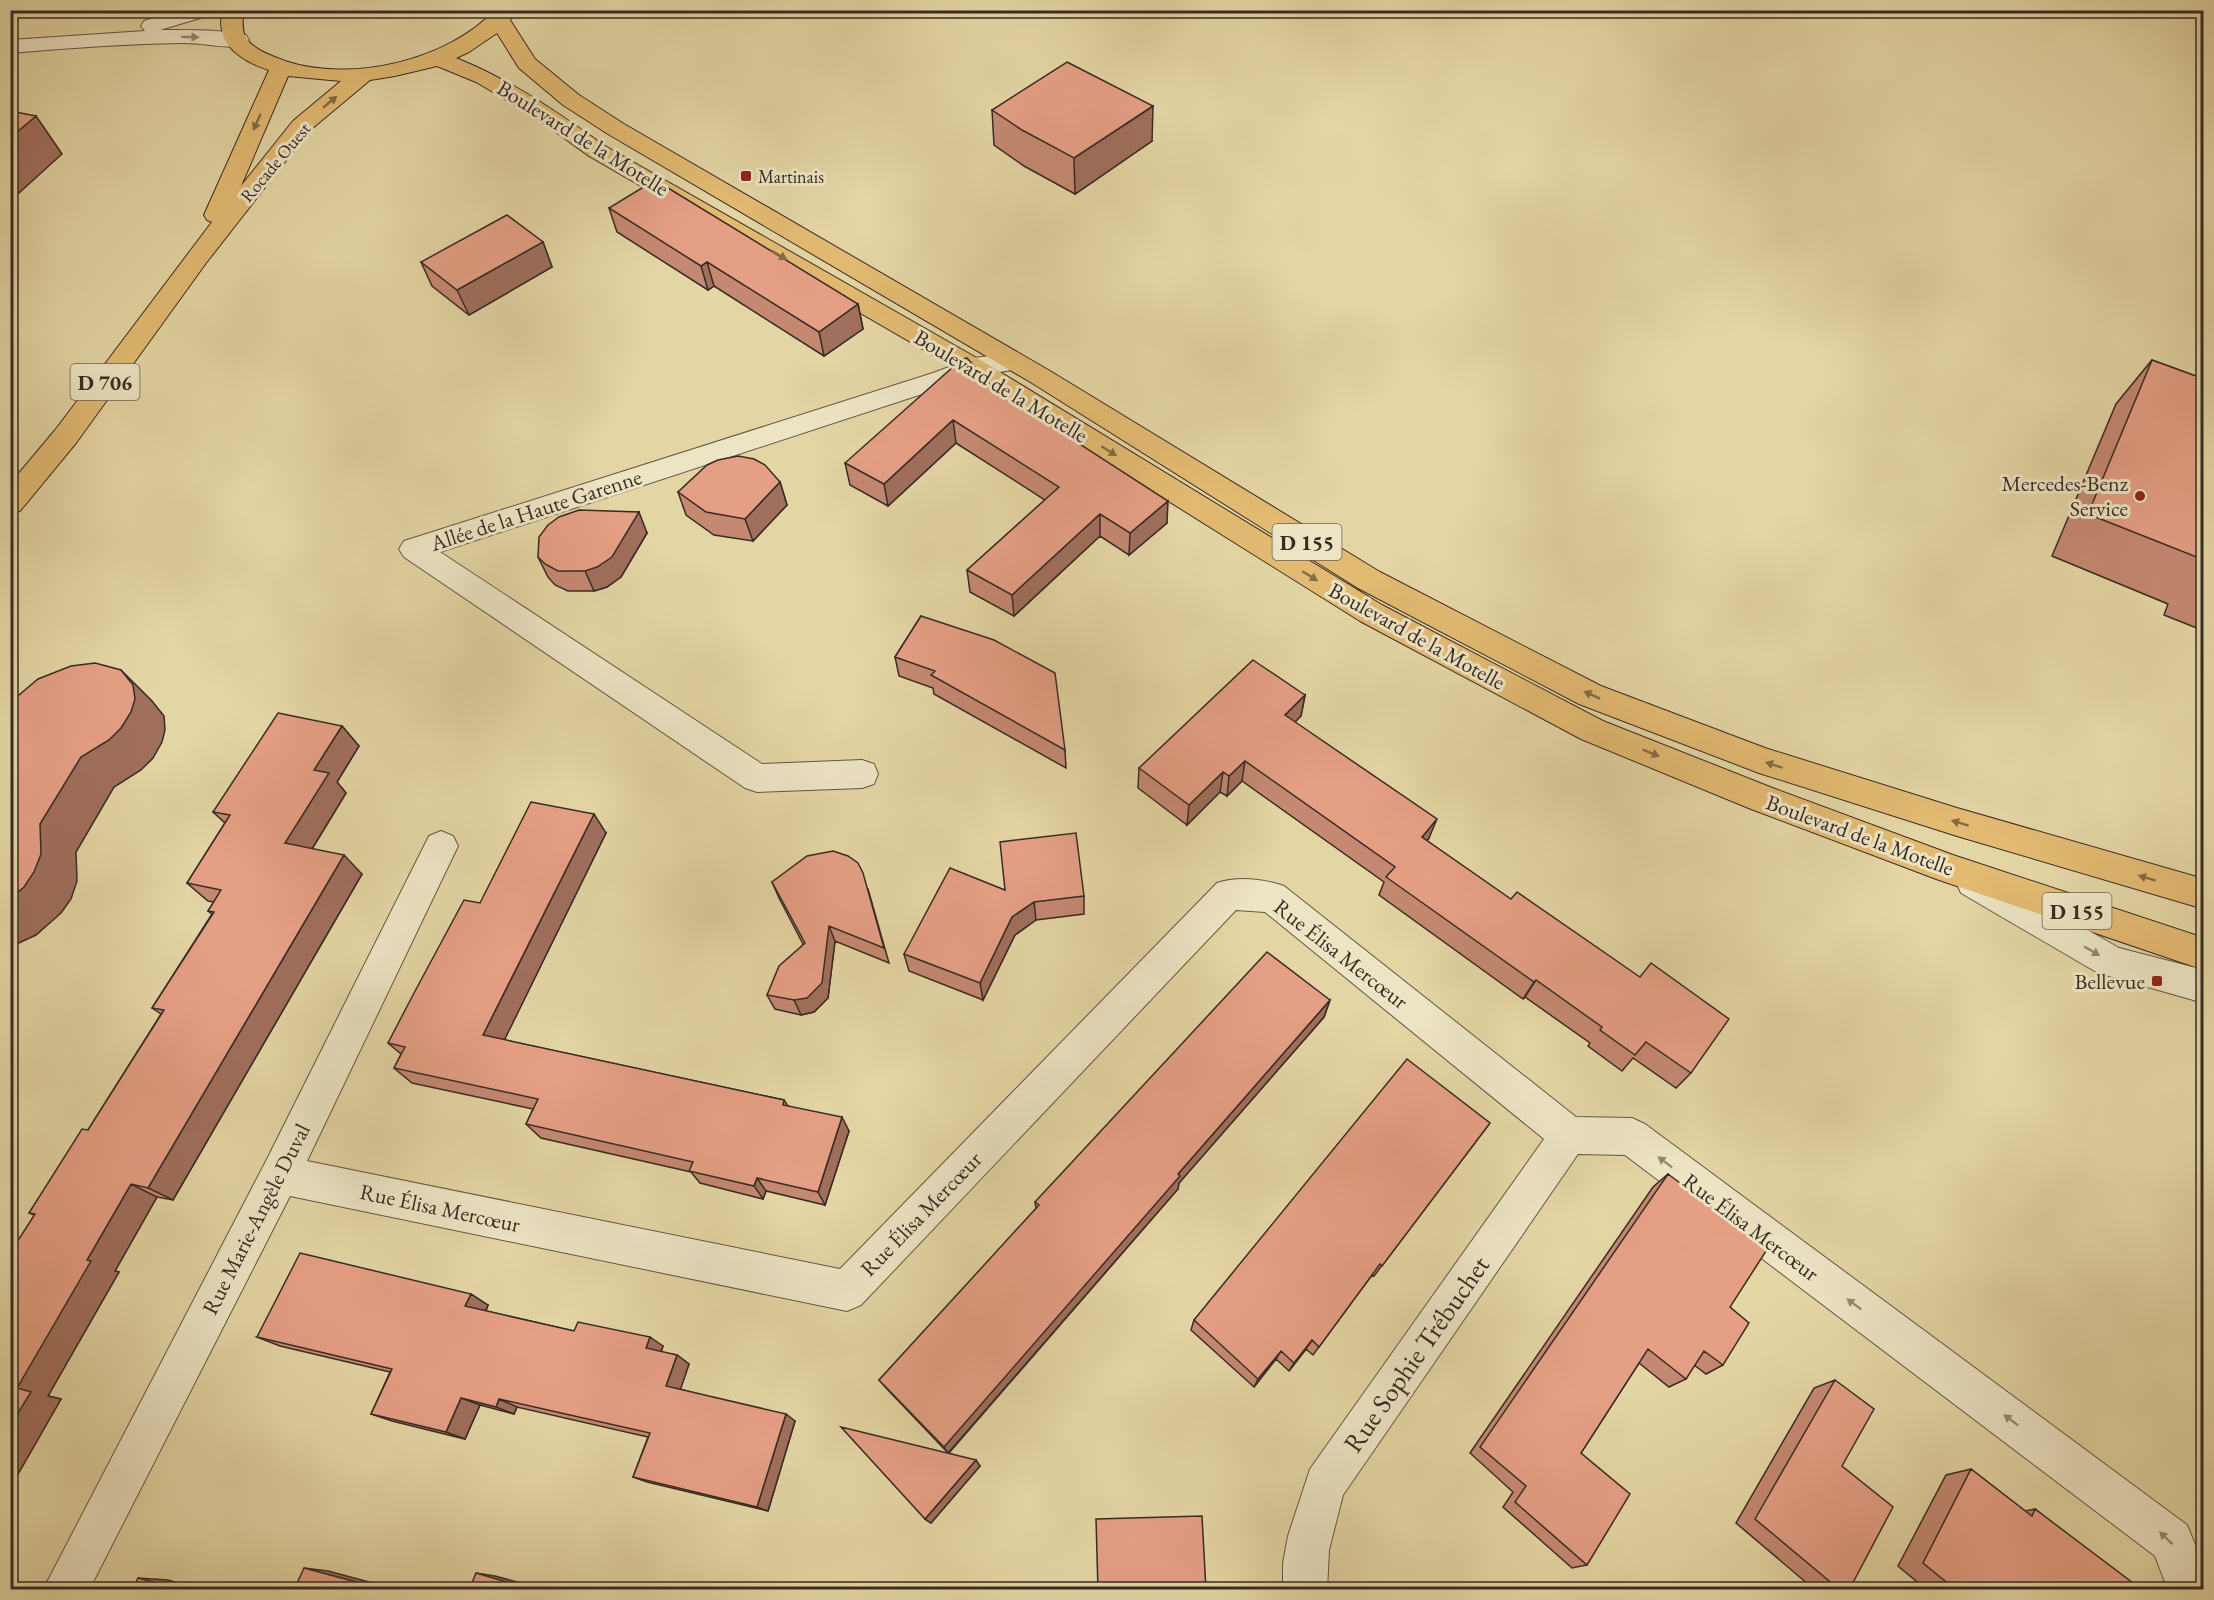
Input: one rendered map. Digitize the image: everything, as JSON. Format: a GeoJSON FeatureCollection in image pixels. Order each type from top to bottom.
{"type":"FeatureCollection","features":[{"type":"Feature","properties":{"kind":"main road"},"geometry":{"type":"LineString","coordinates":[[232,10],[233,34],[250,54],[280,69],[318,76],[362,75],[401,69],[438,58],[474,41],[504,16]]}},
{"type":"Feature","properties":{"kind":"main road","name":"Boulevard de la Motelle"},"geometry":{"type":"LineString","coordinates":[[504,16],[527,63],[571,100],[1014,362],[1369,580],[1590,695],[1770,764],[1957,822],[2204,894]]}},
{"type":"Feature","properties":{"kind":"main road","name":"Boulevard de la Motelle"},"geometry":{"type":"LineString","coordinates":[[438,58],[484,77],[540,110],[597,151],[973,367],[1371,613],[1592,730],[1762,799],[1951,869],[2204,954]]}},
{"type":"Feature","properties":{"kind":"main road","name":"Rocade Ouest"},"geometry":{"type":"LineString","coordinates":[[197,257],[280,69]]}},
{"type":"Feature","properties":{"kind":"main road","name":"Rocade Ouest"},"geometry":{"type":"LineString","coordinates":[[10,504],[66,436],[197,257],[301,126],[362,75]]}},
{"type":"Feature","properties":{"kind":"street"},"geometry":{"type":"LineString","coordinates":[[110,38],[202,10]]}},
{"type":"Feature","properties":{"kind":"street"},"geometry":{"type":"LineString","coordinates":[[10,47],[110,38],[194,36],[238,40]]}},
{"type":"Feature","properties":{"kind":"street","name":"Allée de la Haute Garenne"},"geometry":{"type":"LineString","coordinates":[[862,774],[757,778],[414,549],[942,379],[973,367],[1014,362]]}},
{"type":"Feature","properties":{"kind":"street","name":"Rue Marie-Angèle Duval"},"geometry":{"type":"LineString","coordinates":[[65,1590],[280,1175],[441,846]]}},
{"type":"Feature","properties":{"kind":"street"},"geometry":{"type":"LineString","coordinates":[[1951,869],[2111,962],[2204,987]]}},
{"type":"Feature","properties":{"kind":"street","name":"Rue Élisa Mercœur"},"geometry":{"type":"LineString","coordinates":[[280,1175],[846,1291],[1229,894],[1272,897],[1569,1135],[1632,1137],[2171,1541],[2191,1590]]}},
{"type":"Feature","properties":{"kind":"street","name":"Rue Sophie Trébuchet"},"geometry":{"type":"LineString","coordinates":[[1305,1590],[1304,1579],[1314,1519],[1324,1484],[1569,1135]]}},
{"type":"Feature","properties":{"kind":"building"},"geometry":{"type":"Polygon","coordinates":[[[1067,62],[1153,106],[1074,158],[1022,130],[992,110],[1067,62]]]}},
{"type":"Feature","properties":{"kind":"building"},"geometry":{"type":"Polygon","coordinates":[[[10,111],[36,116],[10,138],[10,111]]]}},
{"type":"Feature","properties":{"kind":"building"},"geometry":{"type":"Polygon","coordinates":[[[655,180],[858,304],[819,332],[707,262],[701,266],[609,208],[655,180]]]}},
{"type":"Feature","properties":{"kind":"building"},"geometry":{"type":"Polygon","coordinates":[[[507,215],[543,242],[457,290],[421,262],[507,215]]]}},
{"type":"Feature","properties":{"kind":"building"},"geometry":{"type":"Polygon","coordinates":[[[967,358],[990,386],[1168,501],[1130,533],[1100,514],[1012,595],[967,570],[1059,487],[953,420],[884,484],[845,463],[962,359],[967,358]]]}},
{"type":"Feature","properties":{"kind":"building"},"geometry":{"type":"Polygon","coordinates":[[[2152,360],[2204,379],[2204,560],[2088,514],[2152,360]]]}},
{"type":"Feature","properties":{"kind":"building"},"geometry":{"type":"Polygon","coordinates":[[[738,456],[754,459],[765,465],[780,482],[745,519],[706,512],[678,492],[707,465],[738,456]]]}},
{"type":"Feature","properties":{"kind":"building"},"geometry":{"type":"Polygon","coordinates":[[[579,510],[639,512],[612,557],[597,567],[585,571],[558,571],[538,557],[539,537],[548,525],[559,517],[579,510]]]}},
{"type":"Feature","properties":{"kind":"building"},"geometry":{"type":"Polygon","coordinates":[[[921,616],[994,640],[1055,673],[1065,750],[931,675],[935,671],[895,657],[921,616]]]}},
{"type":"Feature","properties":{"kind":"building"},"geometry":{"type":"Polygon","coordinates":[[[1253,660],[1305,695],[1285,715],[1437,819],[1422,837],[1511,899],[1517,892],[1640,977],[1651,963],[1729,1019],[1691,1073],[1646,1042],[1635,1055],[1600,1030],[1602,1027],[1536,980],[1534,982],[1386,877],[1395,867],[1245,761],[1229,776],[1223,772],[1189,805],[1139,768],[1253,660]]]}},
{"type":"Feature","properties":{"kind":"building"},"geometry":{"type":"Polygon","coordinates":[[[95,663],[121,670],[133,685],[135,699],[131,712],[121,728],[109,740],[81,757],[40,824],[41,854],[34,872],[24,887],[10,899],[10,705],[38,679],[71,666],[95,663]]]}},
{"type":"Feature","properties":{"kind":"building"},"geometry":{"type":"Polygon","coordinates":[[[278,713],[342,726],[314,770],[329,773],[285,843],[344,855],[148,1188],[131,1184],[87,1260],[91,1261],[17,1388],[31,1392],[10,1426],[10,1253],[35,1214],[29,1213],[82,1129],[88,1130],[164,1010],[152,1008],[214,912],[208,911],[221,890],[187,883],[230,815],[213,812],[278,713]]]}},
{"type":"Feature","properties":{"kind":"building"},"geometry":{"type":"Polygon","coordinates":[[[531,802],[594,814],[483,1035],[784,1100],[783,1105],[842,1117],[818,1192],[757,1178],[754,1186],[689,1171],[693,1162],[526,1124],[538,1099],[394,1068],[405,1047],[388,1043],[464,900],[480,903],[531,802]]]}},
{"type":"Feature","properties":{"kind":"building"},"geometry":{"type":"Polygon","coordinates":[[[1076,833],[1084,896],[1034,902],[1012,917],[980,983],[904,954],[950,868],[1005,890],[1000,842],[1076,833]]]}},
{"type":"Feature","properties":{"kind":"building"},"geometry":{"type":"Polygon","coordinates":[[[833,851],[848,856],[858,863],[863,873],[884,948],[829,926],[822,983],[807,998],[794,1000],[767,995],[779,966],[805,943],[772,882],[807,856],[833,851]]]}},
{"type":"Feature","properties":{"kind":"building"},"geometry":{"type":"Polygon","coordinates":[[[1267,952],[1330,1000],[944,1447],[879,1380],[1039,1205],[1035,1202],[1267,952]]]}},
{"type":"Feature","properties":{"kind":"building"},"geometry":{"type":"Polygon","coordinates":[[[1407,1059],[1490,1123],[1382,1266],[1380,1264],[1319,1347],[1312,1340],[1294,1363],[1281,1351],[1258,1379],[1194,1320],[1407,1059]]]}},
{"type":"Feature","properties":{"kind":"building"},"geometry":{"type":"Polygon","coordinates":[[[1668,1174],[1768,1248],[1730,1307],[1749,1323],[1723,1365],[1704,1351],[1686,1379],[1648,1349],[1581,1453],[1630,1494],[1587,1565],[1515,1502],[1526,1486],[1480,1447],[1668,1174]]]}},
{"type":"Feature","properties":{"kind":"building"},"geometry":{"type":"Polygon","coordinates":[[[300,1253],[471,1294],[465,1306],[574,1331],[578,1322],[650,1337],[646,1348],[677,1355],[666,1386],[786,1414],[757,1507],[633,1477],[650,1433],[499,1399],[496,1407],[461,1398],[446,1432],[371,1414],[392,1369],[257,1337],[300,1253]]]}},
{"type":"Feature","properties":{"kind":"building"},"geometry":{"type":"Polygon","coordinates":[[[1835,1380],[1874,1409],[1842,1466],[1893,1507],[1849,1590],[1840,1590],[1755,1519],[1835,1380]]]}},
{"type":"Feature","properties":{"kind":"building"},"geometry":{"type":"Polygon","coordinates":[[[841,1427],[976,1460],[925,1519],[841,1427]]]}},
{"type":"Feature","properties":{"kind":"building"},"geometry":{"type":"Polygon","coordinates":[[[1971,1469],[2032,1516],[2035,1509],[2133,1583],[2135,1590],[1956,1590],[1923,1563],[1971,1469]]]}},
{"type":"Feature","properties":{"kind":"building"},"geometry":{"type":"Polygon","coordinates":[[[1202,1516],[1206,1590],[1098,1590],[1096,1519],[1202,1516]]]}},
{"type":"Feature","properties":{"kind":"building"},"geometry":{"type":"Polygon","coordinates":[[[304,1568],[386,1590],[294,1590],[304,1568]]]}},
{"type":"Feature","properties":{"kind":"building"},"geometry":{"type":"Polygon","coordinates":[[[476,1573],[517,1585],[515,1590],[469,1590],[476,1573]]]}},
{"type":"Feature","properties":{"kind":"building"},"geometry":{"type":"Polygon","coordinates":[[[138,1578],[181,1590],[132,1590],[138,1578]]]}},
{"type":"Feature","properties":{"kind":"place","name":"Martinais"},"geometry":{"type":"Point","coordinates":[746,176]}},
{"type":"Feature","properties":{"kind":"place","name":"Mercedes-Benz Service"},"geometry":{"type":"Point","coordinates":[2140,496]}},
{"type":"Feature","properties":{"kind":"place","name":"Bellevue"},"geometry":{"type":"Point","coordinates":[2157,981]}}]}
